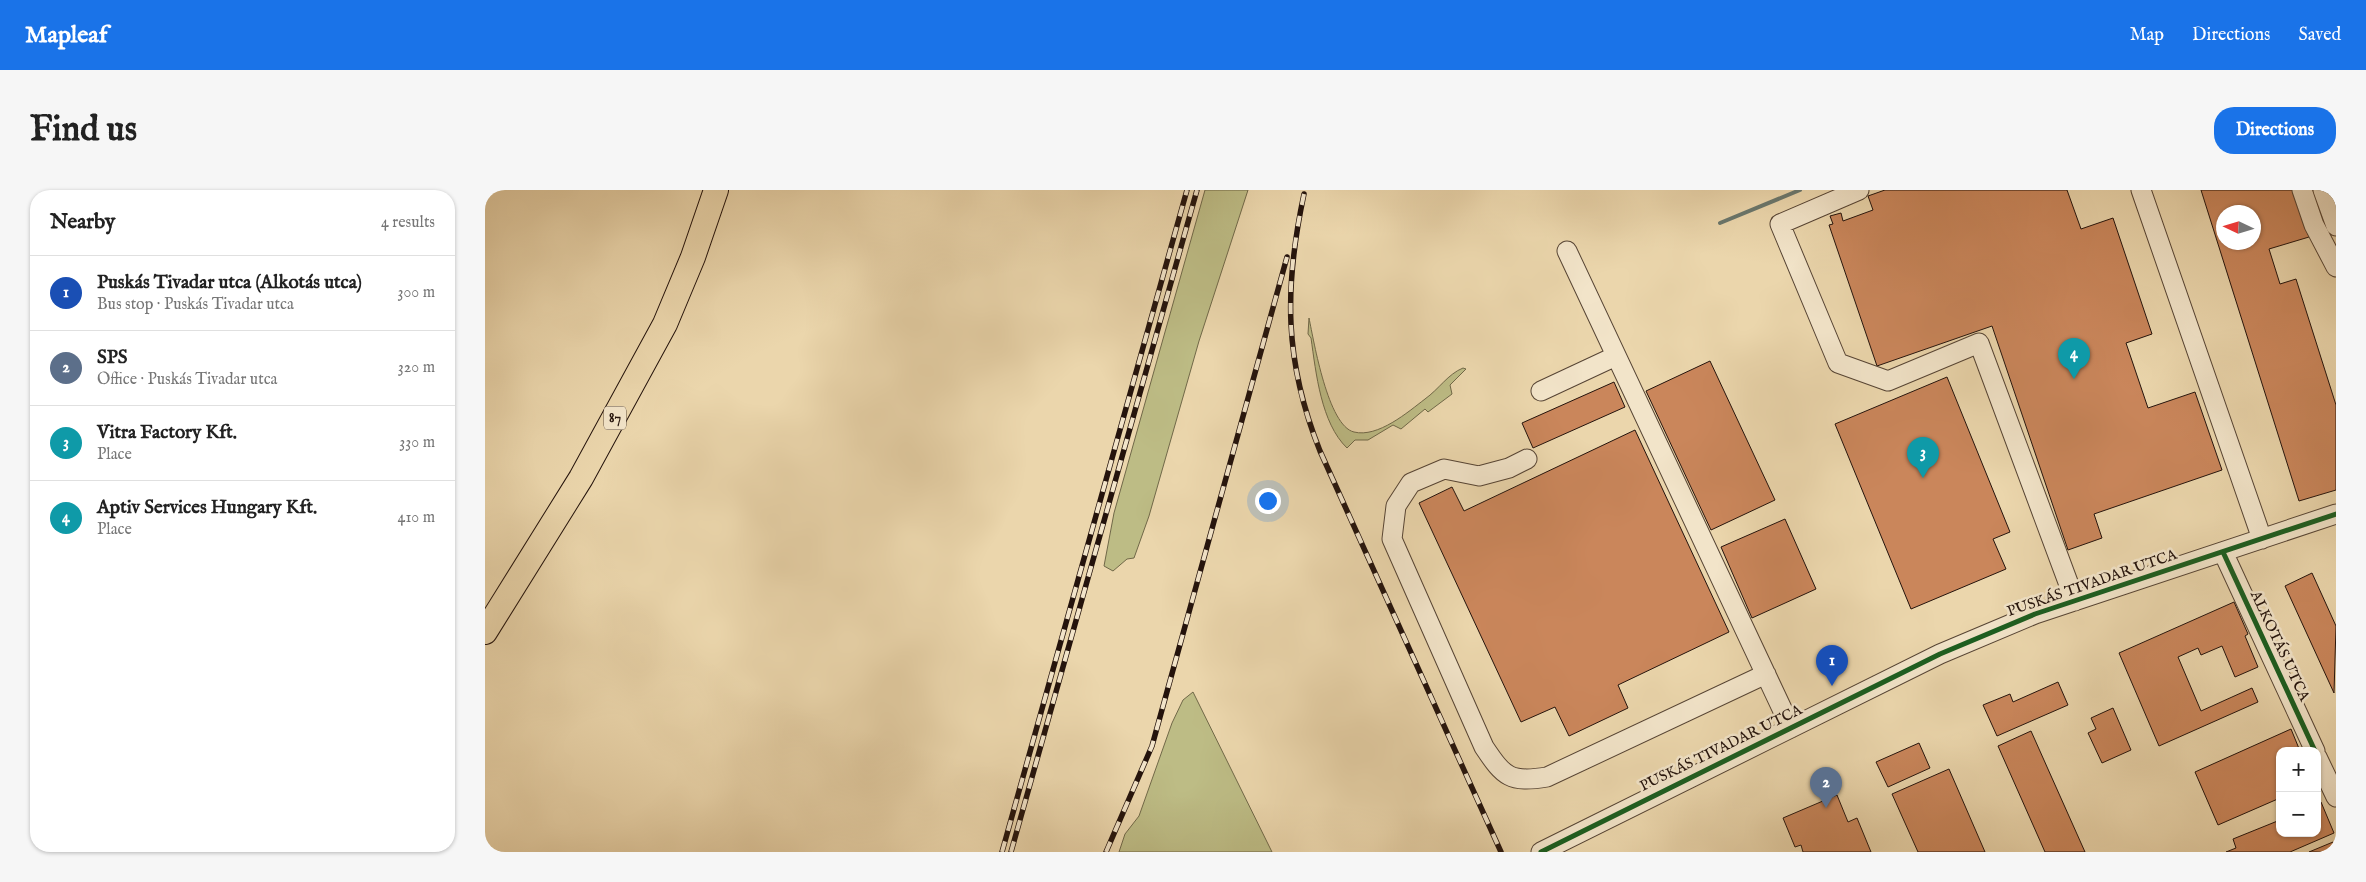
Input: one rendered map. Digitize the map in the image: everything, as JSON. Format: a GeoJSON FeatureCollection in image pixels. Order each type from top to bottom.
{"type":"FeatureCollection","features":[{"type":"Feature","properties":{"kind":"main road","name":"87"},"geometry":{"type":"LineString","coordinates":[[485,632],[581,478],[665,324],[693,257],[716,190]]}},
{"type":"Feature","properties":{"kind":"street"},"geometry":{"type":"LineString","coordinates":[[1859,190],[1780,224],[1838,363],[1888,381],[1979,343],[2075,601]]}},
{"type":"Feature","properties":{"kind":"street"},"geometry":{"type":"LineString","coordinates":[[2141,190],[2245,508],[2261,539]]}},
{"type":"Feature","properties":{"kind":"street"},"geometry":{"type":"LineString","coordinates":[[2302,190],[2314,225],[2336,266]]}},
{"type":"Feature","properties":{"kind":"street"},"geometry":{"type":"LineString","coordinates":[[2323,190],[2336,226]]}},
{"type":"Feature","properties":{"kind":"street"},"geometry":{"type":"LineString","coordinates":[[1567,251],[1791,728]]}},
{"type":"Feature","properties":{"kind":"street"},"geometry":{"type":"LineString","coordinates":[[1541,391],[1616,356]]}},
{"type":"Feature","properties":{"kind":"street"},"geometry":{"type":"LineString","coordinates":[[1527,459],[1509,468],[1479,476],[1444,469],[1411,483],[1396,506],[1392,539],[1484,747],[1501,772],[1524,781],[1547,777],[1766,674]]}},
{"type":"Feature","properties":{"kind":"street","name":"PUSKÁS TIVADAR UTCA"},"geometry":{"type":"LineString","coordinates":[[1541,852],[1940,654],[2035,614],[2075,601],[2168,562],[2223,552],[2336,514]]}},
{"type":"Feature","properties":{"kind":"street","name":"ALKOTÁS UTCA"},"geometry":{"type":"LineString","coordinates":[[2223,552],[2313,747]]}},
{"type":"Feature","properties":{"kind":"street"},"geometry":{"type":"LineString","coordinates":[[2321,765],[2336,797]]}},
{"type":"Feature","properties":{"kind":"shaded area"},"geometry":{"type":"Polygon","coordinates":[[[1205,190],[1248,190],[1199,341],[1149,516],[1134,558],[1127,559],[1113,571],[1104,566],[1114,513],[1205,190]]]}},
{"type":"Feature","properties":{"kind":"shaded area"},"geometry":{"type":"Polygon","coordinates":[[[1309,318],[1330,400],[1345,426],[1354,432],[1373,431],[1392,423],[1430,395],[1453,374],[1463,368],[1466,369],[1450,385],[1452,394],[1428,412],[1425,409],[1401,429],[1393,425],[1368,440],[1355,440],[1347,448],[1338,438],[1331,425],[1321,397],[1311,338],[1308,334],[1309,318]]]}},
{"type":"Feature","properties":{"kind":"shaded area"},"geometry":{"type":"Polygon","coordinates":[[[1193,692],[1272,852],[1119,852],[1125,834],[1139,816],[1172,723],[1183,700],[1193,692]]]}},
{"type":"Feature","properties":{"kind":"building"},"geometry":{"type":"Polygon","coordinates":[[[1885,190],[2067,190],[2081,229],[2113,218],[2152,334],[2126,343],[2148,408],[2195,392],[2222,470],[2094,514],[2102,538],[2068,550],[1992,326],[1877,366],[1829,225],[1833,224],[1830,216],[1841,213],[1843,221],[1873,210],[1868,196],[1885,190]]]}},
{"type":"Feature","properties":{"kind":"building"},"geometry":{"type":"Polygon","coordinates":[[[2201,190],[2294,190],[2309,237],[2269,249],[2280,284],[2296,279],[2336,405],[2336,490],[2299,501],[2220,250],[2261,250],[2261,205],[2216,205],[2216,238],[2201,190]]]}},
{"type":"Feature","properties":{"kind":"building"},"geometry":{"type":"Polygon","coordinates":[[[1710,361],[1775,500],[1711,530],[1646,391],[1710,361]]]}},
{"type":"Feature","properties":{"kind":"building"},"geometry":{"type":"Polygon","coordinates":[[[1947,377],[2010,532],[1993,539],[2006,569],[1911,609],[1835,424],[1947,377]]]}},
{"type":"Feature","properties":{"kind":"building"},"geometry":{"type":"Polygon","coordinates":[[[1614,382],[1625,407],[1533,448],[1522,423],[1614,382]]]}},
{"type":"Feature","properties":{"kind":"building"},"geometry":{"type":"Polygon","coordinates":[[[1635,430],[1729,632],[1618,685],[1628,708],[1569,736],[1555,707],[1521,722],[1419,503],[1452,487],[1464,511],[1635,430]]]}},
{"type":"Feature","properties":{"kind":"building"},"geometry":{"type":"Polygon","coordinates":[[[1785,519],[1816,589],[1752,618],[1721,547],[1785,519]]]}},
{"type":"Feature","properties":{"kind":"building"},"geometry":{"type":"Polygon","coordinates":[[[2312,573],[2336,626],[2334,693],[2285,586],[2312,573]]]}},
{"type":"Feature","properties":{"kind":"building"},"geometry":{"type":"Polygon","coordinates":[[[2234,602],[2248,634],[2245,636],[2258,667],[2235,677],[2222,646],[2201,655],[2198,648],[2178,657],[2201,711],[2252,688],[2258,702],[2159,746],[2119,653],[2234,602]]]}},
{"type":"Feature","properties":{"kind":"building"},"geometry":{"type":"Polygon","coordinates":[[[2058,682],[2068,705],[1997,736],[1983,705],[2010,694],[2013,702],[2058,682]]]}},
{"type":"Feature","properties":{"kind":"building"},"geometry":{"type":"Polygon","coordinates":[[[2113,708],[2131,750],[2102,763],[2088,733],[2096,729],[2091,718],[2113,708]]]}},
{"type":"Feature","properties":{"kind":"building"},"geometry":{"type":"Polygon","coordinates":[[[2291,729],[2298,747],[2276,747],[2276,800],[2218,825],[2195,772],[2291,729]]]}},
{"type":"Feature","properties":{"kind":"building"},"geometry":{"type":"Polygon","coordinates":[[[2031,731],[2085,852],[2045,852],[1998,746],[2031,731]]]}},
{"type":"Feature","properties":{"kind":"building"},"geometry":{"type":"Polygon","coordinates":[[[1919,743],[1930,768],[1888,787],[1876,762],[1919,743]]]}},
{"type":"Feature","properties":{"kind":"building"},"geometry":{"type":"Polygon","coordinates":[[[1949,769],[1985,852],[1918,852],[1892,794],[1949,769]]]}},
{"type":"Feature","properties":{"kind":"building"},"geometry":{"type":"Polygon","coordinates":[[[1837,795],[1848,822],[1857,818],[1871,852],[1803,852],[1801,845],[1795,847],[1783,818],[1837,795]]]}},
{"type":"Feature","properties":{"kind":"building"},"geometry":{"type":"Polygon","coordinates":[[[2321,802],[2334,833],[2290,852],[2226,852],[2236,848],[2233,839],[2276,822],[2276,837],[2321,837],[2321,802]]]}},
{"type":"Feature","properties":{"kind":"building"},"geometry":{"type":"Polygon","coordinates":[[[2333,842],[2336,852],[2309,852],[2333,842]]]}},
{"type":"Feature","properties":{"kind":"waterway"},"geometry":{"type":"LineString","coordinates":[[1720,223],[1800,190]]}},
{"type":"Feature","properties":{"kind":"railway"},"geometry":{"type":"LineString","coordinates":[[1002,852],[1187,190]]}},
{"type":"Feature","properties":{"kind":"railway"},"geometry":{"type":"LineString","coordinates":[[1011,852],[1197,190]]}},
{"type":"Feature","properties":{"kind":"railway"},"geometry":{"type":"LineString","coordinates":[[1304,194],[1293,261],[1291,324],[1299,386],[1308,418],[1320,451],[1501,852]]}},
{"type":"Feature","properties":{"kind":"railway"},"geometry":{"type":"LineString","coordinates":[[1106,852],[1152,746],[1287,257]]}},
{"type":"Feature","properties":{"kind":"cycle path"},"geometry":{"type":"LineString","coordinates":[[1541,852],[1940,654],[2035,614],[2336,514]]}},
{"type":"Feature","properties":{"kind":"cycle path"},"geometry":{"type":"LineString","coordinates":[[2223,552],[2313,747]]}},
{"type":"Feature","properties":{"kind":"place","name":"Aptiv Services Hungary Kft."},"geometry":{"type":"Point","coordinates":[2074,379]}},
{"type":"Feature","properties":{"kind":"place","name":"Vitra Factory Kft."},"geometry":{"type":"Point","coordinates":[1923,478]}},
{"type":"Feature","properties":{"kind":"place","name":"Puskás Tivadar utca (Alkotás utca)"},"geometry":{"type":"Point","coordinates":[1832,686]}},
{"type":"Feature","properties":{"kind":"place","name":"SPS"},"geometry":{"type":"Point","coordinates":[1826,808]}}]}
